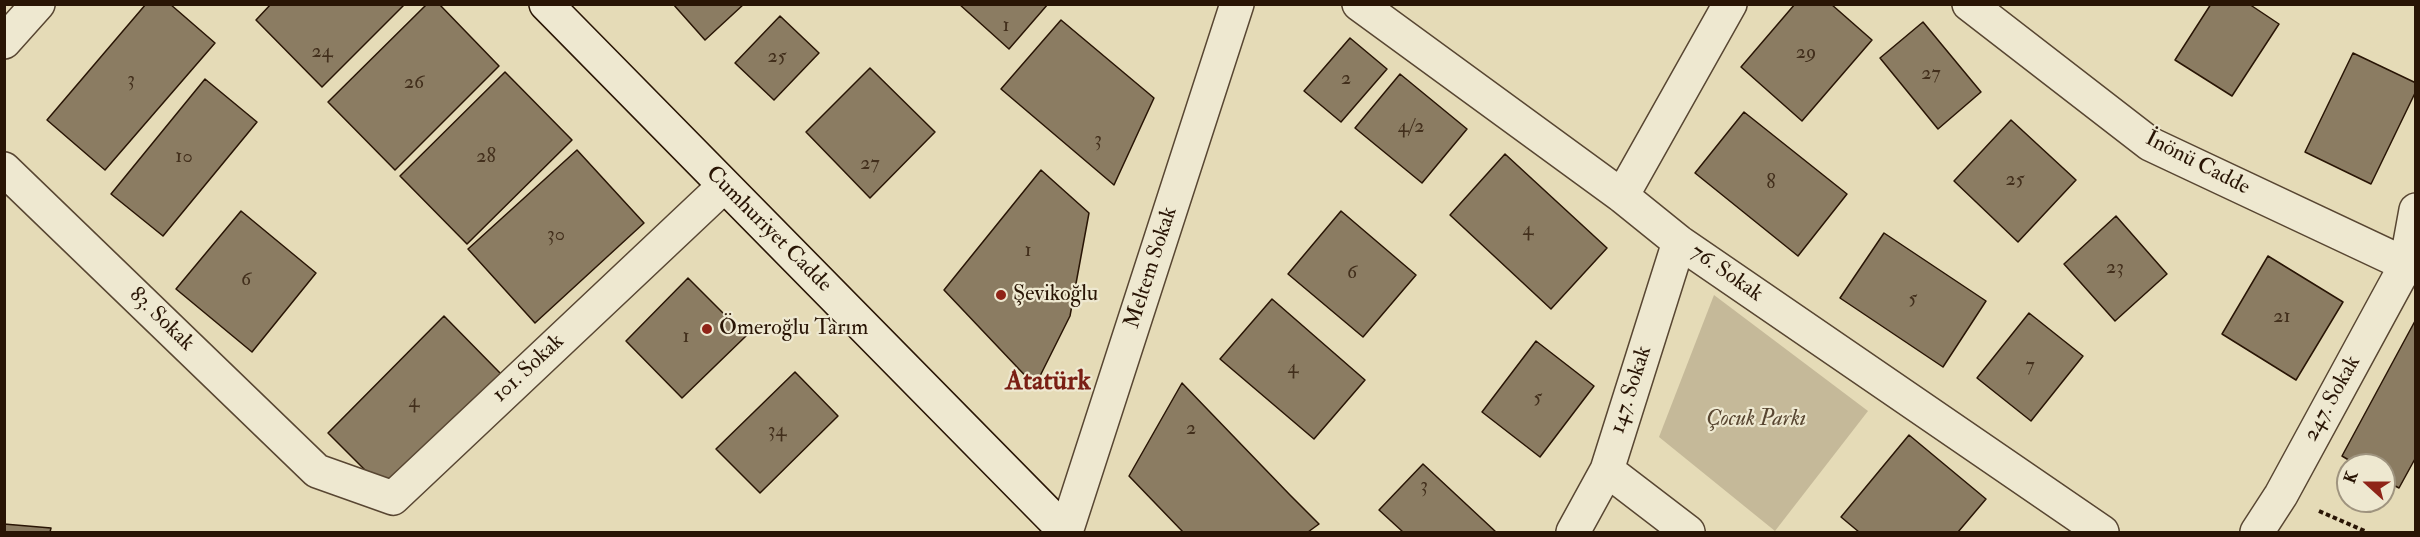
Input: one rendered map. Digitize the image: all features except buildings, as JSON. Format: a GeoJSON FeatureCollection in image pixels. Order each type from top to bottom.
{"type":"FeatureCollection","features":[{"type":"Feature","properties":{"kind":"street"},"geometry":{"type":"LineString","coordinates":[[4,42],[38,4]]}},
{"type":"Feature","properties":{"kind":"street","name":"Cumhuriyet Cadde"},"geometry":{"type":"LineString","coordinates":[[546,4],[1066,532]]}},
{"type":"Feature","properties":{"kind":"street","name":"Meltem Sokak"},"geometry":{"type":"LineString","coordinates":[[1066,532],[1237,4]]}},
{"type":"Feature","properties":{"kind":"street","name":"76. Sokak"},"geometry":{"type":"LineString","coordinates":[[1359,4],[1622,196],[1680,242],[2102,532]]}},
{"type":"Feature","properties":{"kind":"street"},"geometry":{"type":"LineString","coordinates":[[1622,196],[1730,4]]}},
{"type":"Feature","properties":{"kind":"street","name":"İnönü Cadde"},"geometry":{"type":"LineString","coordinates":[[1969,4],[2150,144],[2411,267]]}},
{"type":"Feature","properties":{"kind":"street","name":"83. Sokak"},"geometry":{"type":"LineString","coordinates":[[4,169],[317,471]]}},
{"type":"Feature","properties":{"kind":"street","name":"101. Sokak"},"geometry":{"type":"LineString","coordinates":[[317,471],[393,498],[724,186]]}},
{"type":"Feature","properties":{"kind":"street","name":"247. Sokak"},"geometry":{"type":"LineString","coordinates":[[2257,532],[2281,495],[2411,267],[2415,210]]}},
{"type":"Feature","properties":{"kind":"street","name":"147. Sokak"},"geometry":{"type":"LineString","coordinates":[[1573,532],[1607,470],[1680,242]]}},
{"type":"Feature","properties":{"kind":"street"},"geometry":{"type":"LineString","coordinates":[[1607,470],[1688,532]]}},
{"type":"Feature","properties":{"kind":"path"},"geometry":{"type":"LineString","coordinates":[[2281,495],[2367,532]]}},
{"type":"Feature","properties":{"kind":"green space","name":"Çocuk Parkı"},"geometry":{"type":"Polygon","coordinates":[[[1714,295],[1868,411],[1775,531],[1659,437],[1714,295]]]}},
{"type":"Feature","properties":{"kind":"place","name":"Şevikoğlu"},"geometry":{"type":"Point","coordinates":[1001,295]}},
{"type":"Feature","properties":{"kind":"place","name":"Ömeroğlu Tarım"},"geometry":{"type":"Point","coordinates":[707,329]}},
{"type":"Feature","properties":{"kind":"district","name":"Atatürk"},"geometry":{"type":"Point","coordinates":[1048,383]}}]}
